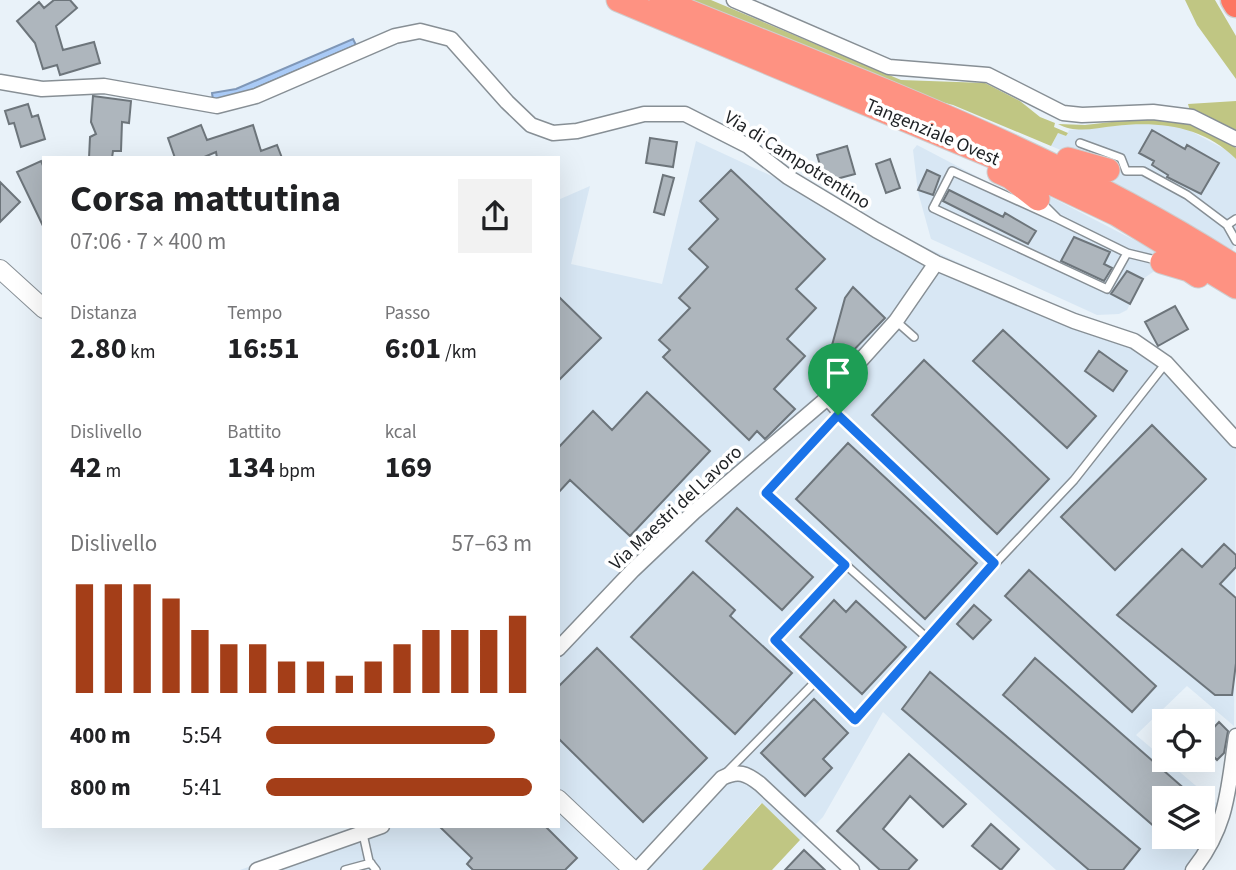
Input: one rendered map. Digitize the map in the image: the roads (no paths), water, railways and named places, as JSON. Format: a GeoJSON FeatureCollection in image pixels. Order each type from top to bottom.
{"type":"FeatureCollection","features":[{"type":"Feature","properties":{"kind":"highway"},"geometry":{"type":"LineString","coordinates":[[611,0],[652,5]]}},
{"type":"Feature","properties":{"kind":"highway","name":"Tangenziale Ovest"},"geometry":{"type":"LineString","coordinates":[[618,0],[652,5],[1113,194],[1236,267]]}},
{"type":"Feature","properties":{"kind":"highway"},"geometry":{"type":"LineString","coordinates":[[1233,0],[1236,5]]}},
{"type":"Feature","properties":{"kind":"highway"},"geometry":{"type":"LineString","coordinates":[[1038,199],[1010,177],[931,141],[917,115],[954,111],[1082,164],[1117,171]]}},
{"type":"Feature","properties":{"kind":"highway","name":"Tangenziale Ovest"},"geometry":{"type":"LineString","coordinates":[[917,115],[1116,214],[1236,287]]}},
{"type":"Feature","properties":{"kind":"highway"},"geometry":{"type":"LineString","coordinates":[[1162,262],[1189,270],[1236,302]]}},
{"type":"Feature","properties":{"kind":"street"},"geometry":{"type":"LineString","coordinates":[[734,0],[889,67],[988,75],[1046,106],[1073,114],[1175,113],[1192,117],[1236,139]]}},
{"type":"Feature","properties":{"kind":"street","name":"Via di Campotrentino"},"geometry":{"type":"LineString","coordinates":[[0,82],[42,89],[104,86],[217,106],[256,96],[395,36],[420,31],[451,39],[531,125],[553,133],[576,131],[644,114],[685,114],[748,146],[788,177],[936,263],[1074,321],[1134,341],[1166,363],[1236,440]]}},
{"type":"Feature","properties":{"kind":"street","name":"Via Maestri del Lavoro"},"geometry":{"type":"LineString","coordinates":[[560,647],[633,570],[677,529],[825,400],[896,321],[936,263]]}},
{"type":"Feature","properties":{"kind":"street"},"geometry":{"type":"LineString","coordinates":[[0,269],[42,308]]}},
{"type":"Feature","properties":{"kind":"street"},"geometry":{"type":"LineString","coordinates":[[1193,870],[1212,846],[1224,816],[1236,736]]}},
{"type":"Feature","properties":{"kind":"street"},"geometry":{"type":"LineString","coordinates":[[560,801],[635,870],[722,778],[735,772],[749,775],[852,870]]}},
{"type":"Feature","properties":{"kind":"street"},"geometry":{"type":"LineString","coordinates":[[257,870],[377,828]]}},
{"type":"Feature","properties":{"kind":"lane"},"geometry":{"type":"LineString","coordinates":[[1080,143],[1121,158],[1117,171],[1143,171],[1187,195],[1227,225],[1236,241]]}},
{"type":"Feature","properties":{"kind":"lane"},"geometry":{"type":"LineString","coordinates":[[1127,253],[1107,289],[933,208],[952,171],[1127,253],[1162,262]]}},
{"type":"Feature","properties":{"kind":"lane"},"geometry":{"type":"LineString","coordinates":[[1038,199],[1058,219]]}},
{"type":"Feature","properties":{"kind":"lane"},"geometry":{"type":"LineString","coordinates":[[1227,225],[1236,219]]}},
{"type":"Feature","properties":{"kind":"lane"},"geometry":{"type":"LineString","coordinates":[[896,321],[914,337]]}},
{"type":"Feature","properties":{"kind":"lane"},"geometry":{"type":"LineString","coordinates":[[845,565],[775,640],[855,720],[926,637],[1074,480],[1166,363]]}},
{"type":"Feature","properties":{"kind":"lane"},"geometry":{"type":"LineString","coordinates":[[825,400],[994,563]]}},
{"type":"Feature","properties":{"kind":"lane"},"geometry":{"type":"LineString","coordinates":[[838,415],[766,493],[926,637]]}},
{"type":"Feature","properties":{"kind":"lane"},"geometry":{"type":"LineString","coordinates":[[722,778],[816,681]]}},
{"type":"Feature","properties":{"kind":"lane"},"geometry":{"type":"LineString","coordinates":[[345,870],[373,866],[363,834]]}},
{"type":"Feature","properties":{"kind":"water"},"geometry":{"type":"Polygon","coordinates":[[[353,39],[356,45],[242,94],[213,100],[212,93],[236,89],[353,39]]]}}]}
